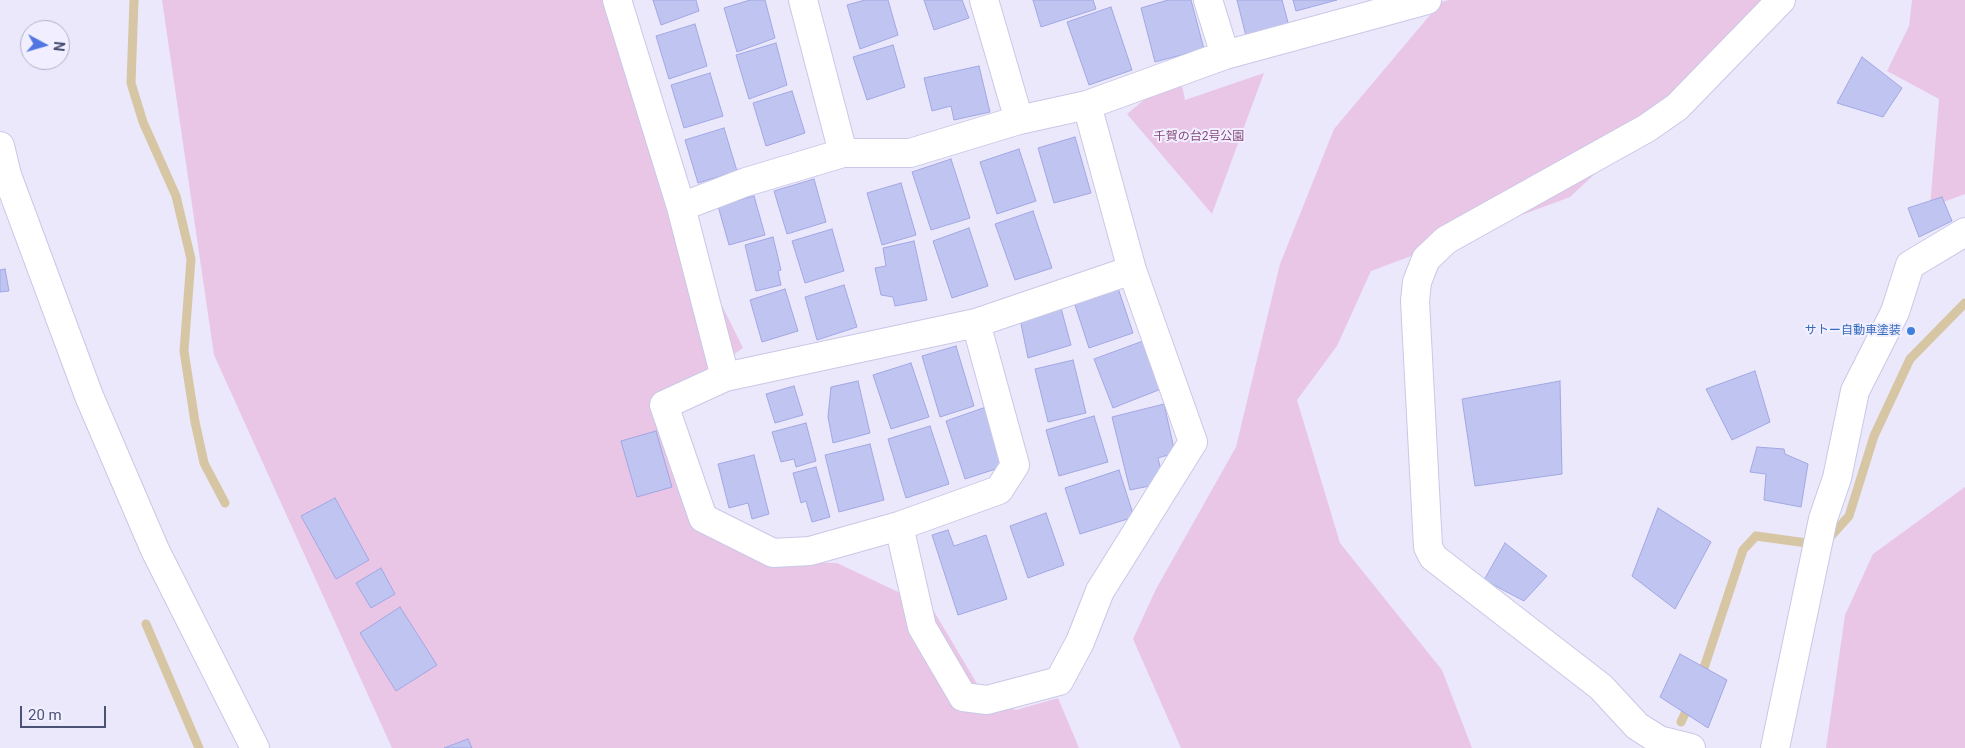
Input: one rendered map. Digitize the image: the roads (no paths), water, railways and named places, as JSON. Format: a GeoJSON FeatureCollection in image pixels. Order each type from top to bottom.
{"type":"FeatureCollection","features":[{"type":"Feature","properties":{"kind":"street"},"geometry":{"type":"LineString","coordinates":[[617,0],[680,207],[725,377]]}},
{"type":"Feature","properties":{"kind":"street"},"geometry":{"type":"LineString","coordinates":[[802,0],[843,152]]}},
{"type":"Feature","properties":{"kind":"street"},"geometry":{"type":"LineString","coordinates":[[984,0],[1019,120]]}},
{"type":"Feature","properties":{"kind":"street"},"geometry":{"type":"LineString","coordinates":[[1208,0],[1225,55]]}},
{"type":"Feature","properties":{"kind":"street"},"geometry":{"type":"LineString","coordinates":[[1691,748],[1658,740],[1637,726],[1601,688],[1433,557],[1428,547],[1415,301],[1417,282],[1426,259],[1446,240],[1647,128],[1677,107],[1781,0]]}},
{"type":"Feature","properties":{"kind":"street"},"geometry":{"type":"LineString","coordinates":[[680,207],[746,182],[843,152],[910,153],[1019,120],[1087,105],[1225,55],[1415,2]]}},
{"type":"Feature","properties":{"kind":"street"},"geometry":{"type":"LineString","coordinates":[[899,526],[922,627],[963,697],[987,700],[1059,681],[1080,642],[1100,592],[1193,442],[1132,270],[1087,105]]}},
{"type":"Feature","properties":{"kind":"street"},"geometry":{"type":"LineString","coordinates":[[0,146],[4,176],[89,396],[154,550],[255,748]]}},
{"type":"Feature","properties":{"kind":"street"},"geometry":{"type":"LineString","coordinates":[[1775,748],[1823,519],[1837,478],[1855,391],[1895,312],[1910,265],[1965,232]]}},
{"type":"Feature","properties":{"kind":"street"},"geometry":{"type":"LineString","coordinates":[[976,323],[1014,465],[999,490],[899,526],[810,551],[774,553],[703,518],[664,405],[725,377],[976,323],[1132,270]]}},
{"type":"Feature","properties":{"kind":"waterway"},"geometry":{"type":"LineString","coordinates":[[134,0],[131,83],[143,122],[176,196],[191,259],[184,351],[195,422],[204,463],[225,503]]}},
{"type":"Feature","properties":{"kind":"waterway"},"geometry":{"type":"LineString","coordinates":[[1831,536],[1849,516],[1874,436],[1910,359],[1965,303]]}},
{"type":"Feature","properties":{"kind":"waterway"},"geometry":{"type":"LineString","coordinates":[[1701,677],[1743,550],[1756,536],[1807,543]]}},
{"type":"Feature","properties":{"kind":"waterway"},"geometry":{"type":"LineString","coordinates":[[146,624],[199,748]]}},
{"type":"Feature","properties":{"kind":"waterway"},"geometry":{"type":"LineString","coordinates":[[1681,722],[1690,703]]}},
{"type":"Feature","properties":{"kind":"place","name":"サトー自動車塗装"},"geometry":{"type":"Point","coordinates":[1911,331]}},
{"type":"Feature","properties":{"kind":"park label","name":"千賀の台2号公園"},"geometry":{"type":"Point","coordinates":[1199,137]}}]}
